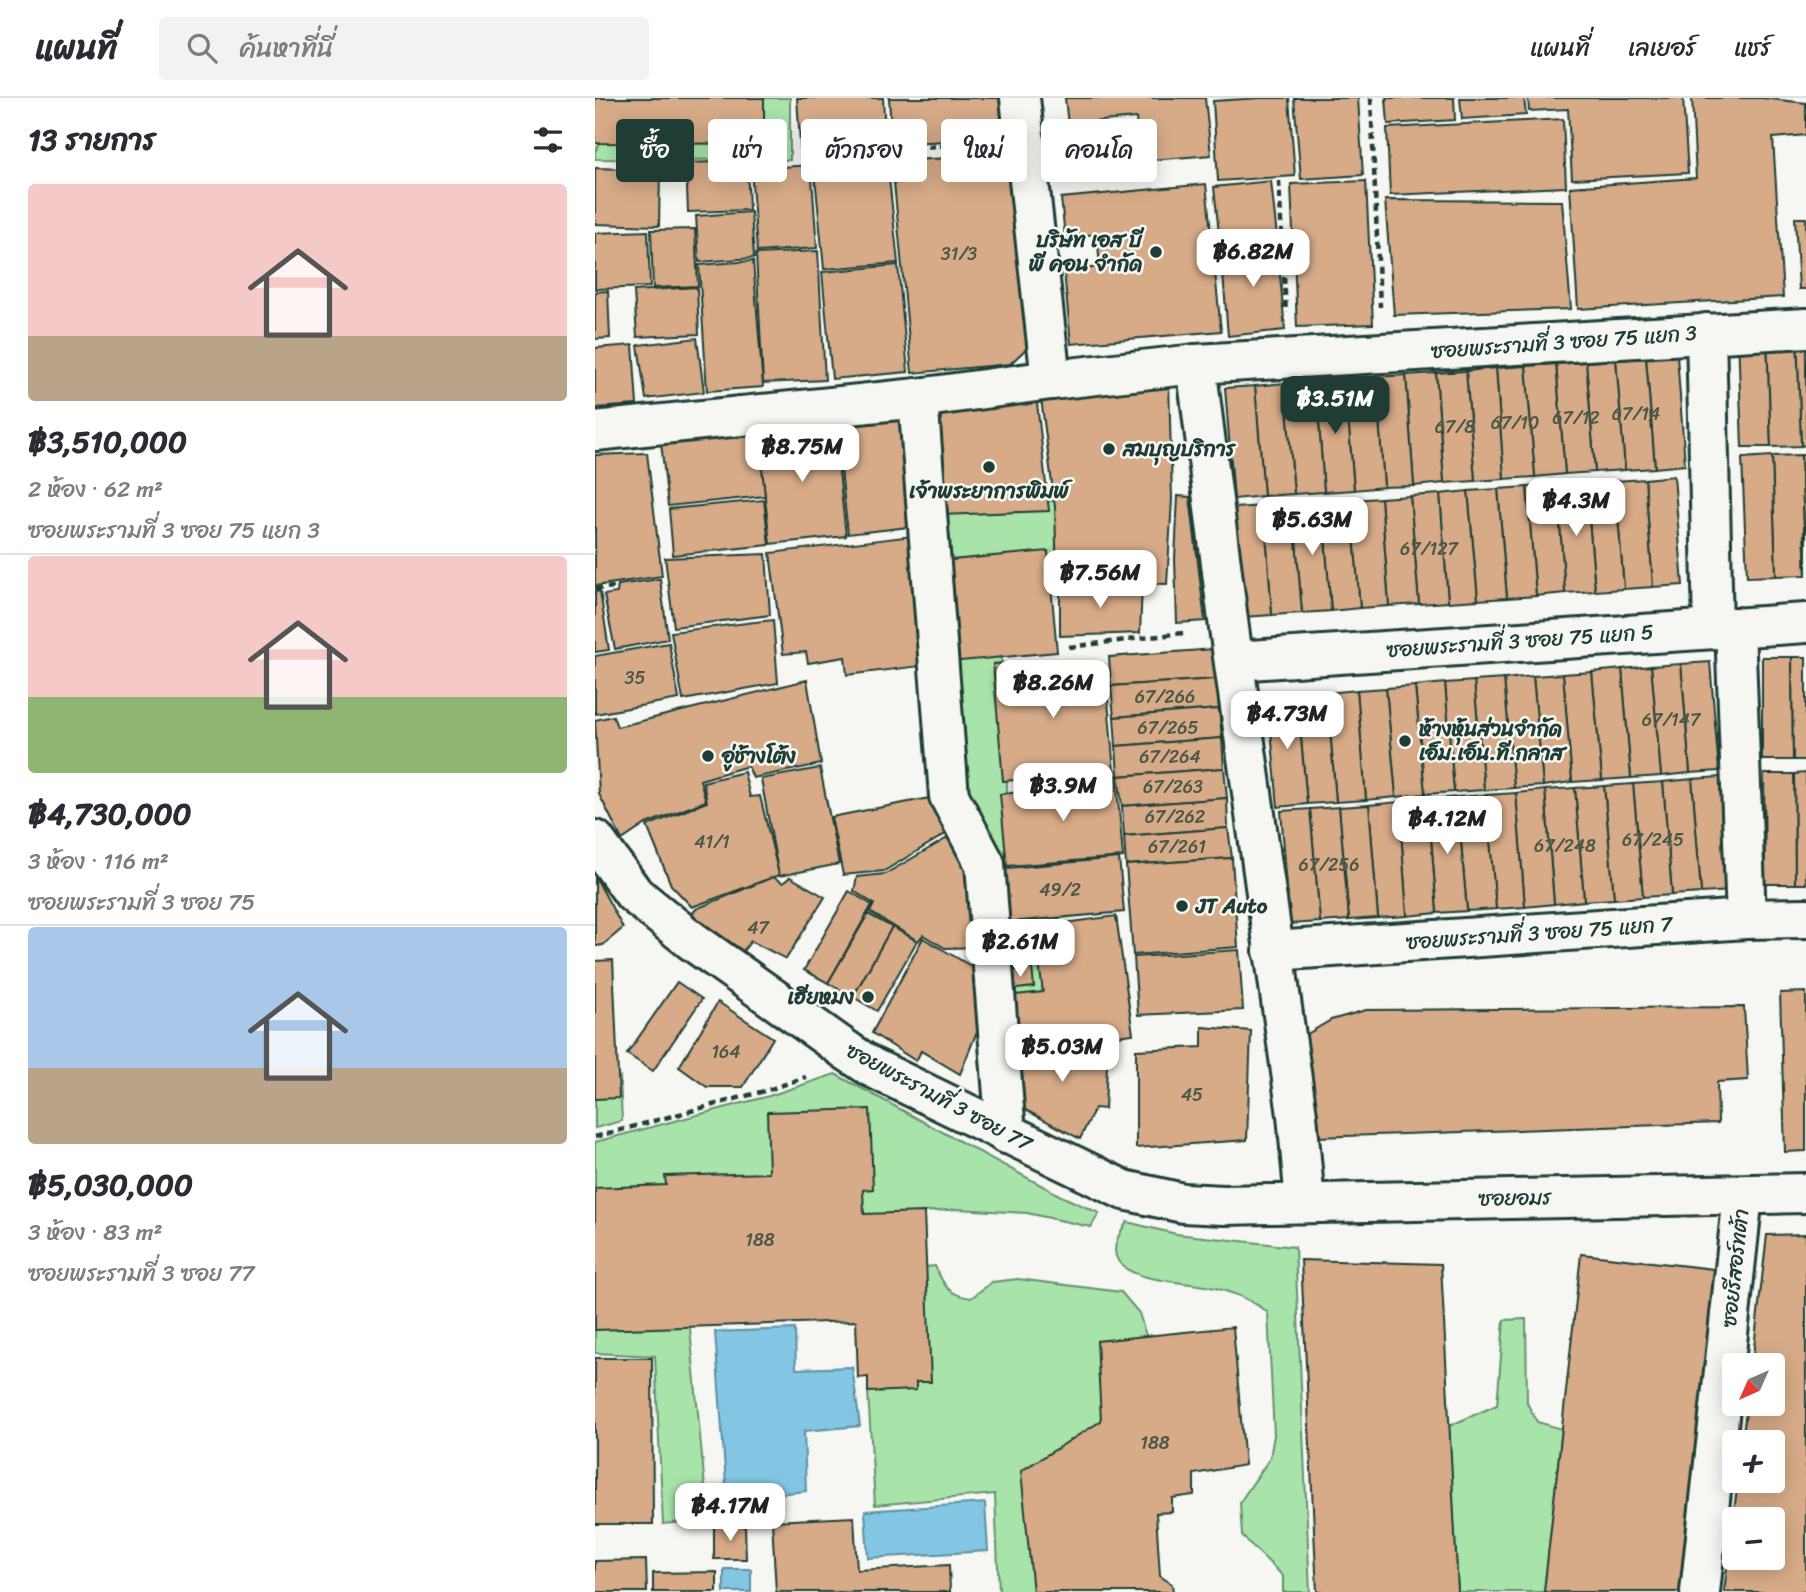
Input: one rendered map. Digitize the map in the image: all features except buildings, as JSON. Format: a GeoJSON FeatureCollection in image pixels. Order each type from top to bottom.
{"type":"FeatureCollection","features":[{"type":"Feature","properties":{"kind":"street"},"geometry":{"type":"LineString","coordinates":[[1020,98],[1023,119]]}},
{"type":"Feature","properties":{"kind":"street"},"geometry":{"type":"LineString","coordinates":[[1027,158],[1051,380]]}},
{"type":"Feature","properties":{"kind":"street","name":"ซอยพระรามที่ 3 ซอย 75 แยก 3"},"geometry":{"type":"LineString","coordinates":[[595,431],[918,398],[1196,364],[1806,328]]}},
{"type":"Feature","properties":{"kind":"street"},"geometry":{"type":"LineString","coordinates":[[1706,333],[1724,627],[1747,919]]}},
{"type":"Feature","properties":{"kind":"street"},"geometry":{"type":"LineString","coordinates":[[1196,364],[1297,1115],[1305,1202]]}},
{"type":"Feature","properties":{"kind":"street"},"geometry":{"type":"LineString","coordinates":[[918,398],[949,796],[985,864],[1006,1134]]}},
{"type":"Feature","properties":{"kind":"street","name":"ซอยพระรามที่ 3 ซอย 75 แยก 5"},"geometry":{"type":"LineString","coordinates":[[1232,644],[1806,622]]}},
{"type":"Feature","properties":{"kind":"street","name":"ซอยพระรามที่ 3 ซอย 77"},"geometry":{"type":"LineString","coordinates":[[595,839],[634,894],[691,940],[871,1067],[1123,1190],[1183,1203],[1224,1205]]}},
{"type":"Feature","properties":{"kind":"street","name":"ซอยพระรามที่ 3 ซอย 75 แยก 7"},"geometry":{"type":"LineString","coordinates":[[1273,951],[1747,919],[1806,918]]}},
{"type":"Feature","properties":{"kind":"street","name":"ซอยอมร"},"geometry":{"type":"LineString","coordinates":[[1224,1205],[1806,1193]]}},
{"type":"Feature","properties":{"kind":"street","name":"ซอยรีสอร์ทต้า"},"geometry":{"type":"LineString","coordinates":[[1700,1592],[1743,1195]]}},
{"type":"Feature","properties":{"kind":"path"},"geometry":{"type":"LineString","coordinates":[[1371,98],[1382,354]]}},
{"type":"Feature","properties":{"kind":"path"},"geometry":{"type":"LineString","coordinates":[[1279,181],[1289,359]]}},
{"type":"Feature","properties":{"kind":"path"},"geometry":{"type":"LineString","coordinates":[[595,589],[615,587]]}},
{"type":"Feature","properties":{"kind":"path"},"geometry":{"type":"LineString","coordinates":[[1069,647],[1232,644]]}},
{"type":"Feature","properties":{"kind":"path"},"geometry":{"type":"LineString","coordinates":[[595,1137],[768,1090],[818,1073],[850,1053]]}},
{"type":"Feature","properties":{"kind":"green space"},"geometry":{"type":"Polygon","coordinates":[[[622,98],[790,98],[790,160],[787,160],[787,119],[708,119],[708,160],[694,160],[694,119],[616,119],[616,159],[595,159],[595,152],[622,98]]]}},
{"type":"Feature","properties":{"kind":"green space"},"geometry":{"type":"Polygon","coordinates":[[[1062,500],[1067,555],[945,569],[934,512],[1062,500]]]}},
{"type":"Feature","properties":{"kind":"green space"},"geometry":{"type":"Polygon","coordinates":[[[1001,654],[1011,874],[1000,874],[963,797],[945,655],[1001,654]]]}},
{"type":"Feature","properties":{"kind":"green space"},"geometry":{"type":"Polygon","coordinates":[[[994,913],[1038,915],[1043,999],[1002,1001],[994,913]]]}},
{"type":"Feature","properties":{"kind":"green space"},"geometry":{"type":"Polygon","coordinates":[[[835,1074],[1061,1196],[1099,1213],[1091,1227],[1027,1213],[958,1209],[859,1218],[595,1193],[595,1142],[769,1096],[835,1074]]]}},
{"type":"Feature","properties":{"kind":"green space"},"geometry":{"type":"Polygon","coordinates":[[[620,1077],[622,1121],[595,1128],[595,1083],[620,1077]]]}},
{"type":"Feature","properties":{"kind":"green space"},"geometry":{"type":"Polygon","coordinates":[[[1127,1222],[1176,1234],[1295,1247],[1310,1592],[1283,1592],[1283,1576],[1242,1536],[1240,1502],[1270,1458],[1274,1435],[1268,1313],[1229,1292],[1160,1280],[1125,1268],[1116,1258],[1116,1243],[1127,1222]]]}},
{"type":"Feature","properties":{"kind":"green space"},"geometry":{"type":"Polygon","coordinates":[[[935,1266],[948,1288],[963,1297],[971,1298],[992,1282],[1018,1279],[1121,1292],[1139,1313],[1146,1336],[1048,1592],[999,1592],[995,1494],[875,1505],[868,1392],[916,1382],[926,1267],[935,1266]]]}},
{"type":"Feature","properties":{"kind":"green space"},"geometry":{"type":"Polygon","coordinates":[[[689,1318],[708,1520],[663,1524],[655,1356],[595,1353],[595,1324],[689,1318]]]}},
{"type":"Feature","properties":{"kind":"green space"},"geometry":{"type":"Polygon","coordinates":[[[1526,1319],[1527,1403],[1537,1422],[1562,1429],[1544,1592],[1458,1592],[1449,1426],[1497,1405],[1504,1320],[1526,1319]]]}},
{"type":"Feature","properties":{"kind":"water"},"geometry":{"type":"Polygon","coordinates":[[[795,1329],[796,1369],[852,1367],[860,1426],[804,1431],[806,1491],[727,1499],[715,1332],[795,1329]]]}},
{"type":"Feature","properties":{"kind":"water"},"geometry":{"type":"Polygon","coordinates":[[[985,1503],[988,1551],[868,1558],[865,1511],[985,1503]]]}},
{"type":"Feature","properties":{"kind":"water"},"geometry":{"type":"Polygon","coordinates":[[[724,1569],[751,1569],[751,1592],[724,1592],[724,1569]]]}},
{"type":"Feature","properties":{"kind":"place","name":"บริษัท เอส บี พี คอน จำกัด"},"geometry":{"type":"Point","coordinates":[1156,252]}},
{"type":"Feature","properties":{"kind":"place","name":"สมบุญบริการ"},"geometry":{"type":"Point","coordinates":[1109,449]}},
{"type":"Feature","properties":{"kind":"place","name":"เจ้าพระยาการพิมพ์"},"geometry":{"type":"Point","coordinates":[989,467]}},
{"type":"Feature","properties":{"kind":"place","name":"ห้างหุ้นส่วนจำกัด เอ็ม.เอ็น.ที.กลาส"},"geometry":{"type":"Point","coordinates":[1405,741]}},
{"type":"Feature","properties":{"kind":"place","name":"อู่ช้างโต้ง"},"geometry":{"type":"Point","coordinates":[708,756]}},
{"type":"Feature","properties":{"kind":"place","name":"JT Auto"},"geometry":{"type":"Point","coordinates":[1182,906]}},
{"type":"Feature","properties":{"kind":"place","name":"เฮียหมง"},"geometry":{"type":"Point","coordinates":[868,997]}}]}
